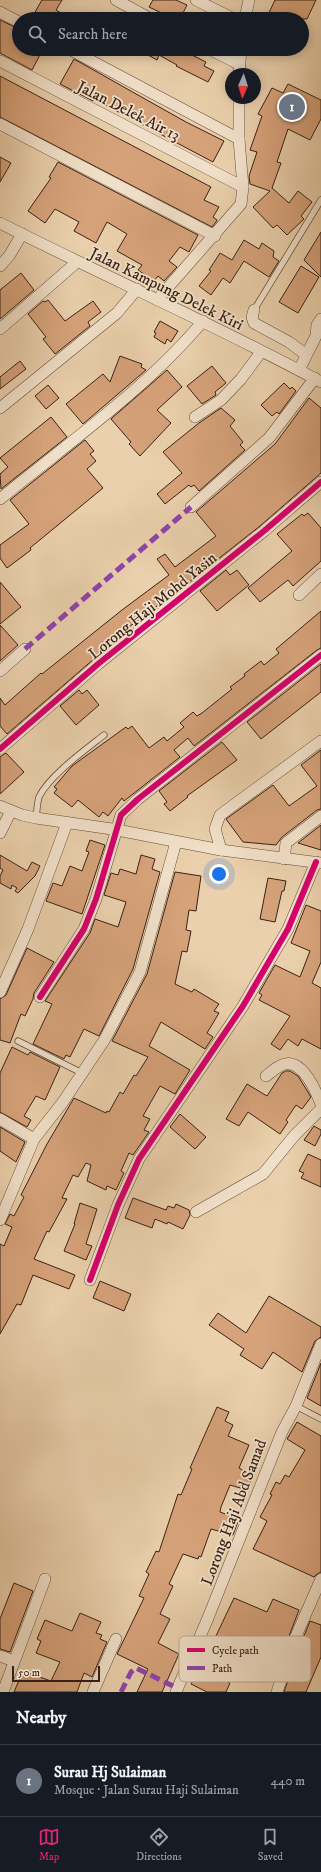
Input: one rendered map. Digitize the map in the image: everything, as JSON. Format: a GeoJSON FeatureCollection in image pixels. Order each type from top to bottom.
{"type":"FeatureCollection","features":[{"type":"Feature","properties":{"kind":"street"},"geometry":{"type":"LineString","coordinates":[[116,0],[138,12]]}},
{"type":"Feature","properties":{"kind":"street"},"geometry":{"type":"LineString","coordinates":[[196,0],[220,12]]}},
{"type":"Feature","properties":{"kind":"street"},"geometry":{"type":"LineString","coordinates":[[247,12],[248,0]]}},
{"type":"Feature","properties":{"kind":"street"},"geometry":{"type":"LineString","coordinates":[[0,12],[12,18]]}},
{"type":"Feature","properties":{"kind":"street"},"geometry":{"type":"LineString","coordinates":[[82,56],[239,139]]}},
{"type":"Feature","properties":{"kind":"street"},"geometry":{"type":"LineString","coordinates":[[220,56],[238,68]]}},
{"type":"Feature","properties":{"kind":"street"},"geometry":{"type":"LineString","coordinates":[[239,68],[240,56]]}},
{"type":"Feature","properties":{"kind":"street","name":"Jalan Delek Air 13"},"geometry":{"type":"LineString","coordinates":[[0,61],[243,187]]}},
{"type":"Feature","properties":{"kind":"street"},"geometry":{"type":"LineString","coordinates":[[157,300],[215,236],[241,204],[243,187],[239,139],[239,104]]}},
{"type":"Feature","properties":{"kind":"street"},"geometry":{"type":"LineString","coordinates":[[0,124],[215,236]]}},
{"type":"Feature","properties":{"kind":"street","name":"Jalan Kampung Delek Kiri"},"geometry":{"type":"LineString","coordinates":[[0,223],[77,262],[138,289],[157,300],[318,380]]}},
{"type":"Feature","properties":{"kind":"street"},"geometry":{"type":"LineString","coordinates":[[0,266],[10,256],[22,234]]}},
{"type":"Feature","properties":{"kind":"street"},"geometry":{"type":"LineString","coordinates":[[0,329],[77,262]]}},
{"type":"Feature","properties":{"kind":"street"},"geometry":{"type":"LineString","coordinates":[[0,408],[117,313],[138,289]]}},
{"type":"Feature","properties":{"kind":"street"},"geometry":{"type":"LineString","coordinates":[[254,310],[252,317],[254,322],[289,342],[305,354]]}},
{"type":"Feature","properties":{"kind":"street"},"geometry":{"type":"LineString","coordinates":[[298,370],[305,354],[319,335],[317,325],[321,319]]}},
{"type":"Feature","properties":{"kind":"street"},"geometry":{"type":"LineString","coordinates":[[0,499],[137,386],[173,354],[203,322]]}},
{"type":"Feature","properties":{"kind":"street"},"geometry":{"type":"LineString","coordinates":[[195,417],[221,400],[241,379],[260,352]]}},
{"type":"Feature","properties":{"kind":"street"},"geometry":{"type":"LineString","coordinates":[[191,507],[269,438],[318,380]]}},
{"type":"Feature","properties":{"kind":"street","name":"Lorong Haji Mohd Yasin"},"geometry":{"type":"LineString","coordinates":[[0,749],[98,664],[264,531],[321,482]]}},
{"type":"Feature","properties":{"kind":"street"},"geometry":{"type":"LineString","coordinates":[[299,595],[321,574]]}},
{"type":"Feature","properties":{"kind":"street"},"geometry":{"type":"LineString","coordinates":[[0,671],[25,649]]}},
{"type":"Feature","properties":{"kind":"street"},"geometry":{"type":"LineString","coordinates":[[40,997],[84,929],[96,899],[118,830],[121,815],[321,655]]}},
{"type":"Feature","properties":{"kind":"street"},"geometry":{"type":"LineString","coordinates":[[221,850],[215,829],[220,815],[321,740]]}},
{"type":"Feature","properties":{"kind":"street"},"geometry":{"type":"LineString","coordinates":[[0,806],[11,811],[36,818],[118,830],[221,850],[318,863],[288,929],[243,1006],[139,1159],[118,1205],[90,1280]]}},
{"type":"Feature","properties":{"kind":"street"},"geometry":{"type":"LineString","coordinates":[[0,833],[11,811]]}},
{"type":"Feature","properties":{"kind":"street"},"geometry":{"type":"LineString","coordinates":[[284,859],[286,843],[321,816]]}},
{"type":"Feature","properties":{"kind":"street"},"geometry":{"type":"LineString","coordinates":[[0,992],[28,928],[67,823]]}},
{"type":"Feature","properties":{"kind":"street"},"geometry":{"type":"LineString","coordinates":[[0,1220],[34,1139],[63,1102],[105,1039],[140,972],[176,842]]}},
{"type":"Feature","properties":{"kind":"street"},"geometry":{"type":"LineString","coordinates":[[266,1076],[284,1064],[291,1064],[311,1080],[321,1104]]}},
{"type":"Feature","properties":{"kind":"street"},"geometry":{"type":"LineString","coordinates":[[196,1212],[263,1174],[294,1136],[321,1109]]}},
{"type":"Feature","properties":{"kind":"street"},"geometry":{"type":"LineString","coordinates":[[0,1119],[34,1139]]}},
{"type":"Feature","properties":{"kind":"street","name":"Lorong Haji Abd Samad"},"geometry":{"type":"LineString","coordinates":[[200,1636],[282,1432],[296,1406],[321,1344]]}},
{"type":"Feature","properties":{"kind":"street"},"geometry":{"type":"LineString","coordinates":[[3,1692],[45,1579]]}},
{"type":"Feature","properties":{"kind":"street"},"geometry":{"type":"LineString","coordinates":[[296,1636],[321,1579]]}},
{"type":"Feature","properties":{"kind":"street"},"geometry":{"type":"LineString","coordinates":[[93,1692],[116,1638]]}},
{"type":"Feature","properties":{"kind":"street"},"geometry":{"type":"LineString","coordinates":[[0,1656],[14,1661]]}},
{"type":"Feature","properties":{"kind":"street","name":"Lorong Haji Abd Samad"},"geometry":{"type":"LineString","coordinates":[[176,1692],[180,1682]]}},
{"type":"Feature","properties":{"kind":"street"},"geometry":{"type":"LineString","coordinates":[[277,1692],[280,1682]]}},
{"type":"Feature","properties":{"kind":"lane"},"geometry":{"type":"LineString","coordinates":[[254,310],[321,200]]}},
{"type":"Feature","properties":{"kind":"lane"},"geometry":{"type":"LineString","coordinates":[[36,818],[38,801],[52,780],[81,752],[104,735]]}},
{"type":"Feature","properties":{"kind":"lane"},"geometry":{"type":"LineString","coordinates":[[18,1041],[82,1073]]}},
{"type":"Feature","properties":{"kind":"lane"},"geometry":{"type":"LineString","coordinates":[[296,1406],[321,1418]]}},
{"type":"Feature","properties":{"kind":"building"},"geometry":{"type":"Polygon","coordinates":[[[42,0],[62,0],[56,10],[59,12],[35,12],[42,0]]]}},
{"type":"Feature","properties":{"kind":"building"},"geometry":{"type":"Polygon","coordinates":[[[153,0],[176,0],[187,5],[184,12],[159,12],[149,7],[153,0]]]}},
{"type":"Feature","properties":{"kind":"building"},"geometry":{"type":"Polygon","coordinates":[[[275,0],[316,0],[309,15],[309,12],[269,12],[275,0]]]}},
{"type":"Feature","properties":{"kind":"building"},"geometry":{"type":"Polygon","coordinates":[[[0,20],[12,26],[12,56],[39,56],[32,70],[0,53],[0,20]]]}},
{"type":"Feature","properties":{"kind":"building"},"geometry":{"type":"Polygon","coordinates":[[[150,56],[159,56],[157,60],[150,56]]]}},
{"type":"Feature","properties":{"kind":"building"},"geometry":{"type":"Polygon","coordinates":[[[161,56],[194,56],[206,62],[204,66],[214,71],[208,82],[176,66],[177,65],[161,56]]]}},
{"type":"Feature","properties":{"kind":"building"},"geometry":{"type":"Polygon","coordinates":[[[74,59],[186,122],[224,141],[213,162],[94,99],[93,101],[60,84],[74,59]]]}},
{"type":"Feature","properties":{"kind":"building"},"geometry":{"type":"Polygon","coordinates":[[[0,76],[211,187],[204,200],[219,207],[213,217],[217,220],[216,222],[212,227],[0,117],[0,76]]]}},
{"type":"Feature","properties":{"kind":"building"},"geometry":{"type":"Polygon","coordinates":[[[288,84],[321,100],[321,119],[310,140],[288,129],[277,162],[281,163],[272,188],[289,203],[298,191],[312,202],[301,216],[304,219],[287,235],[277,225],[273,228],[253,207],[270,191],[250,184],[249,176],[257,152],[250,150],[262,116],[258,114],[272,88],[283,93],[288,84]]]}},
{"type":"Feature","properties":{"kind":"building"},"geometry":{"type":"Polygon","coordinates":[[[0,157],[11,163],[0,182],[0,157]]]}},
{"type":"Feature","properties":{"kind":"building"},"geometry":{"type":"Polygon","coordinates":[[[58,162],[198,235],[189,252],[180,247],[169,261],[177,267],[164,281],[158,276],[154,281],[138,270],[142,265],[117,251],[127,234],[107,222],[96,243],[74,231],[79,222],[55,209],[45,223],[28,211],[51,178],[49,177],[58,162]]]}},
{"type":"Feature","properties":{"kind":"building"},"geometry":{"type":"Polygon","coordinates":[[[321,232],[321,277],[304,260],[321,232]]]}},
{"type":"Feature","properties":{"kind":"building"},"geometry":{"type":"Polygon","coordinates":[[[244,240],[259,249],[262,243],[274,251],[273,257],[279,261],[269,277],[244,261],[230,283],[223,278],[211,295],[199,286],[211,271],[209,270],[220,253],[232,260],[244,240]]]}},
{"type":"Feature","properties":{"kind":"building"},"geometry":{"type":"Polygon","coordinates":[[[301,266],[319,277],[298,313],[279,302],[301,266]]]}},
{"type":"Feature","properties":{"kind":"building"},"geometry":{"type":"Polygon","coordinates":[[[21,273],[34,290],[0,319],[0,290],[21,273]]]}},
{"type":"Feature","properties":{"kind":"building"},"geometry":{"type":"Polygon","coordinates":[[[48,300],[65,321],[93,301],[101,312],[88,322],[90,326],[55,354],[43,339],[46,337],[28,314],[43,301],[45,302],[48,300]]]}},
{"type":"Feature","properties":{"kind":"building"},"geometry":{"type":"Polygon","coordinates":[[[160,321],[178,331],[171,342],[167,339],[165,344],[154,337],[156,333],[154,332],[160,321]]]}},
{"type":"Feature","properties":{"kind":"building"},"geometry":{"type":"Polygon","coordinates":[[[120,356],[142,364],[141,367],[146,370],[83,424],[66,404],[103,374],[110,382],[120,356]]]}},
{"type":"Feature","properties":{"kind":"building"},"geometry":{"type":"Polygon","coordinates":[[[20,361],[26,369],[0,389],[0,377],[20,361]]]}},
{"type":"Feature","properties":{"kind":"building"},"geometry":{"type":"Polygon","coordinates":[[[212,366],[226,383],[215,392],[216,395],[202,404],[187,386],[212,366]]]}},
{"type":"Feature","properties":{"kind":"building"},"geometry":{"type":"Polygon","coordinates":[[[167,370],[182,387],[157,410],[171,423],[140,456],[129,444],[131,442],[111,419],[167,370]]]}},
{"type":"Feature","properties":{"kind":"building"},"geometry":{"type":"Polygon","coordinates":[[[284,383],[290,389],[292,387],[296,391],[279,414],[277,412],[272,416],[261,405],[284,383]]]}},
{"type":"Feature","properties":{"kind":"building"},"geometry":{"type":"Polygon","coordinates":[[[48,385],[59,398],[46,409],[35,396],[48,385]]]}},
{"type":"Feature","properties":{"kind":"building"},"geometry":{"type":"Polygon","coordinates":[[[309,398],[321,408],[321,473],[260,526],[180,589],[105,645],[101,650],[102,652],[7,734],[0,726],[0,698],[5,705],[41,673],[42,674],[122,610],[169,575],[157,559],[165,554],[175,567],[216,536],[196,512],[275,444],[309,398]]]}},
{"type":"Feature","properties":{"kind":"building"},"geometry":{"type":"Polygon","coordinates":[[[221,408],[235,420],[230,426],[243,442],[240,445],[245,450],[199,491],[194,485],[191,487],[189,485],[165,504],[157,494],[182,473],[163,452],[199,423],[221,408]]]}},
{"type":"Feature","properties":{"kind":"building"},"geometry":{"type":"Polygon","coordinates":[[[51,417],[67,437],[1,489],[0,474],[8,467],[0,458],[51,417]]]}},
{"type":"Feature","properties":{"kind":"building"},"geometry":{"type":"Polygon","coordinates":[[[85,440],[94,451],[90,454],[96,461],[87,469],[103,488],[30,548],[31,550],[7,568],[0,558],[0,545],[29,524],[10,500],[85,440]]]}},
{"type":"Feature","properties":{"kind":"building"},"geometry":{"type":"Polygon","coordinates":[[[308,513],[321,528],[321,561],[293,586],[288,580],[260,602],[248,588],[292,551],[277,534],[302,514],[304,516],[308,513]]]}},
{"type":"Feature","properties":{"kind":"building"},"geometry":{"type":"Polygon","coordinates":[[[226,570],[230,575],[237,570],[249,585],[217,611],[200,591],[226,570]]]}},
{"type":"Feature","properties":{"kind":"building"},"geometry":{"type":"Polygon","coordinates":[[[0,582],[21,607],[0,624],[0,582]]]}},
{"type":"Feature","properties":{"kind":"building"},"geometry":{"type":"Polygon","coordinates":[[[321,611],[321,648],[194,746],[188,738],[174,750],[180,757],[124,801],[122,798],[108,816],[103,812],[99,817],[78,800],[72,807],[54,793],[57,789],[54,787],[72,766],[126,727],[128,729],[132,726],[149,748],[164,737],[167,741],[184,727],[180,723],[193,712],[197,716],[202,713],[232,689],[230,687],[245,676],[244,674],[261,661],[264,665],[279,653],[276,649],[321,611]]]}},
{"type":"Feature","properties":{"kind":"building"},"geometry":{"type":"Polygon","coordinates":[[[0,625],[18,645],[0,661],[0,625]]]}},
{"type":"Feature","properties":{"kind":"building"},"geometry":{"type":"Polygon","coordinates":[[[321,664],[321,692],[261,739],[247,722],[321,664]]]}},
{"type":"Feature","properties":{"kind":"building"},"geometry":{"type":"Polygon","coordinates":[[[79,690],[82,694],[87,690],[99,705],[76,725],[60,706],[79,690]]]}},
{"type":"Feature","properties":{"kind":"building"},"geometry":{"type":"Polygon","coordinates":[[[222,742],[237,760],[187,796],[188,797],[170,811],[164,804],[167,802],[159,791],[222,742]]]}},
{"type":"Feature","properties":{"kind":"building"},"geometry":{"type":"Polygon","coordinates":[[[321,750],[321,809],[317,810],[282,837],[276,845],[243,842],[226,819],[273,785],[289,806],[317,786],[301,765],[321,750]]]}},
{"type":"Feature","properties":{"kind":"building"},"geometry":{"type":"Polygon","coordinates":[[[6,753],[24,772],[0,794],[0,757],[6,753]]]}},
{"type":"Feature","properties":{"kind":"building"},"geometry":{"type":"Polygon","coordinates":[[[321,825],[321,850],[298,843],[321,825]]]}},
{"type":"Feature","properties":{"kind":"building"},"geometry":{"type":"Polygon","coordinates":[[[90,840],[105,845],[82,914],[46,901],[53,883],[62,886],[70,866],[82,871],[89,852],[86,851],[90,840]]]}},
{"type":"Feature","properties":{"kind":"building"},"geometry":{"type":"Polygon","coordinates":[[[0,855],[27,871],[32,862],[40,866],[35,876],[18,893],[15,891],[17,888],[12,885],[11,889],[0,883],[0,876],[3,870],[0,868],[0,855]]]}},
{"type":"Feature","properties":{"kind":"building"},"geometry":{"type":"Polygon","coordinates":[[[141,855],[155,859],[152,869],[160,872],[133,969],[99,1036],[84,1029],[70,1057],[66,1055],[64,1059],[33,1044],[52,1004],[45,1001],[90,933],[95,919],[118,927],[126,902],[104,895],[111,873],[118,875],[120,869],[136,874],[141,855]]]}},
{"type":"Feature","properties":{"kind":"building"},"geometry":{"type":"Polygon","coordinates":[[[175,872],[201,876],[196,911],[189,910],[186,930],[191,931],[187,952],[182,951],[175,984],[192,992],[194,989],[219,1004],[214,1011],[219,1013],[207,1033],[213,1037],[205,1049],[161,1022],[149,1046],[190,1070],[175,1094],[160,1086],[143,1116],[150,1119],[144,1130],[149,1132],[133,1155],[129,1153],[121,1171],[124,1173],[116,1190],[107,1186],[106,1190],[87,1181],[91,1165],[86,1163],[78,1177],[73,1175],[62,1198],[67,1199],[49,1232],[47,1231],[34,1259],[75,1275],[69,1289],[33,1275],[21,1305],[17,1304],[0,1334],[0,1244],[4,1246],[12,1227],[5,1224],[10,1214],[14,1216],[24,1197],[21,1195],[47,1144],[74,1098],[106,1113],[107,1111],[109,1112],[120,1092],[123,1094],[134,1075],[136,1076],[148,1057],[112,1041],[147,974],[175,872]]]}},
{"type":"Feature","properties":{"kind":"building"},"geometry":{"type":"Polygon","coordinates":[[[268,878],[286,881],[284,891],[282,891],[275,922],[260,919],[268,878]]]}},
{"type":"Feature","properties":{"kind":"building"},"geometry":{"type":"Polygon","coordinates":[[[306,905],[321,911],[321,962],[312,983],[321,988],[321,1049],[302,1039],[298,1046],[288,1039],[280,1050],[271,1044],[290,1016],[259,1000],[262,995],[259,993],[275,965],[300,977],[310,951],[291,943],[306,905]]]}},
{"type":"Feature","properties":{"kind":"building"},"geometry":{"type":"Polygon","coordinates":[[[27,948],[54,962],[34,993],[33,999],[25,1016],[21,1014],[10,1043],[0,1040],[0,999],[6,995],[27,948]]]}},
{"type":"Feature","properties":{"kind":"building"},"geometry":{"type":"Polygon","coordinates":[[[12,1047],[28,1055],[30,1052],[60,1067],[45,1100],[36,1096],[24,1116],[31,1120],[27,1127],[0,1112],[0,1073],[12,1047]]]}},
{"type":"Feature","properties":{"kind":"building"},"geometry":{"type":"Polygon","coordinates":[[[290,1071],[298,1076],[311,1097],[302,1109],[296,1105],[286,1120],[288,1122],[280,1134],[248,1112],[239,1126],[226,1119],[247,1084],[267,1096],[282,1073],[290,1071]]]}},
{"type":"Feature","properties":{"kind":"building"},"geometry":{"type":"Polygon","coordinates":[[[180,1114],[206,1137],[195,1149],[170,1127],[180,1114]]]}},
{"type":"Feature","properties":{"kind":"building"},"geometry":{"type":"Polygon","coordinates":[[[314,1126],[321,1130],[321,1134],[315,1146],[304,1140],[314,1126]]]}},
{"type":"Feature","properties":{"kind":"building"},"geometry":{"type":"Polygon","coordinates":[[[0,1127],[25,1142],[16,1162],[0,1151],[0,1127]]]}},
{"type":"Feature","properties":{"kind":"building"},"geometry":{"type":"Polygon","coordinates":[[[308,1154],[321,1160],[321,1187],[301,1178],[304,1173],[299,1171],[308,1154]]]}},
{"type":"Feature","properties":{"kind":"building"},"geometry":{"type":"Polygon","coordinates":[[[133,1198],[166,1210],[168,1206],[174,1208],[176,1204],[189,1210],[190,1215],[183,1229],[168,1222],[167,1224],[155,1219],[152,1228],[125,1218],[133,1198]]]}},
{"type":"Feature","properties":{"kind":"building"},"geometry":{"type":"Polygon","coordinates":[[[80,1203],[97,1209],[86,1244],[92,1246],[86,1260],[64,1251],[75,1224],[80,1203]]]}},
{"type":"Feature","properties":{"kind":"building"},"geometry":{"type":"Polygon","coordinates":[[[100,1281],[131,1294],[124,1311],[93,1298],[100,1281]]]}},
{"type":"Feature","properties":{"kind":"building"},"geometry":{"type":"Polygon","coordinates":[[[269,1296],[321,1327],[321,1337],[315,1341],[302,1372],[273,1352],[262,1369],[240,1355],[244,1349],[209,1325],[218,1313],[246,1333],[269,1296]]]}},
{"type":"Feature","properties":{"kind":"building"},"geometry":{"type":"Polygon","coordinates":[[[321,1363],[321,1406],[307,1398],[321,1363]]]}},
{"type":"Feature","properties":{"kind":"building"},"geometry":{"type":"Polygon","coordinates":[[[217,1407],[229,1412],[225,1421],[233,1425],[228,1436],[249,1445],[239,1468],[253,1476],[247,1490],[230,1485],[221,1507],[220,1512],[239,1519],[233,1535],[211,1529],[201,1557],[199,1556],[198,1559],[183,1554],[169,1584],[173,1586],[160,1614],[170,1619],[158,1643],[179,1654],[162,1692],[137,1692],[148,1669],[117,1654],[144,1598],[139,1596],[149,1574],[146,1572],[156,1551],[159,1552],[178,1494],[181,1495],[192,1469],[190,1468],[217,1407]]]}},
{"type":"Feature","properties":{"kind":"building"},"geometry":{"type":"Polygon","coordinates":[[[297,1422],[321,1436],[321,1572],[314,1577],[253,1549],[267,1521],[260,1517],[272,1495],[270,1494],[276,1482],[280,1484],[285,1475],[289,1477],[305,1450],[287,1439],[297,1422]]]}},
{"type":"Feature","properties":{"kind":"building"},"geometry":{"type":"Polygon","coordinates":[[[14,1583],[33,1591],[10,1652],[0,1649],[0,1619],[14,1583]]]}},
{"type":"Feature","properties":{"kind":"building"},"geometry":{"type":"Polygon","coordinates":[[[234,1598],[267,1612],[273,1599],[299,1610],[289,1636],[216,1636],[234,1598]]]}},
{"type":"Feature","properties":{"kind":"building"},"geometry":{"type":"Polygon","coordinates":[[[80,1613],[101,1622],[96,1633],[102,1635],[100,1639],[107,1642],[92,1677],[84,1673],[77,1692],[14,1692],[23,1671],[51,1681],[60,1662],[36,1653],[41,1641],[37,1639],[45,1620],[72,1631],[80,1613]]]}},
{"type":"Feature","properties":{"kind":"building"},"geometry":{"type":"Polygon","coordinates":[[[310,1621],[321,1625],[321,1657],[311,1680],[311,1636],[304,1636],[310,1621]]]}},
{"type":"Feature","properties":{"kind":"building"},"geometry":{"type":"Polygon","coordinates":[[[192,1682],[230,1683],[226,1692],[207,1692],[191,1684],[192,1682]]]}},
{"type":"Feature","properties":{"kind":"building"},"geometry":{"type":"Polygon","coordinates":[[[287,1682],[310,1682],[306,1692],[284,1692],[287,1682]]]}},
{"type":"Feature","properties":{"kind":"marked path"},"geometry":{"type":"LineString","coordinates":[[25,649],[191,507]]}},
{"type":"Feature","properties":{"kind":"marked path"},"geometry":{"type":"LineString","coordinates":[[121,1692],[131,1672],[136,1668],[177,1688]]}},
{"type":"Feature","properties":{"kind":"cycle path"},"geometry":{"type":"LineString","coordinates":[[0,749],[98,664],[264,531],[321,482]]}},
{"type":"Feature","properties":{"kind":"cycle path"},"geometry":{"type":"LineString","coordinates":[[40,997],[84,929],[96,899],[121,815],[138,799],[321,655]]}},
{"type":"Feature","properties":{"kind":"cycle path"},"geometry":{"type":"LineString","coordinates":[[90,1280],[118,1205],[139,1159],[243,1006],[288,929],[316,862]]}},
{"type":"Feature","properties":{"kind":"place","name":"Surau Hj Sulaiman"},"geometry":{"type":"Point","coordinates":[292,107]}}]}
